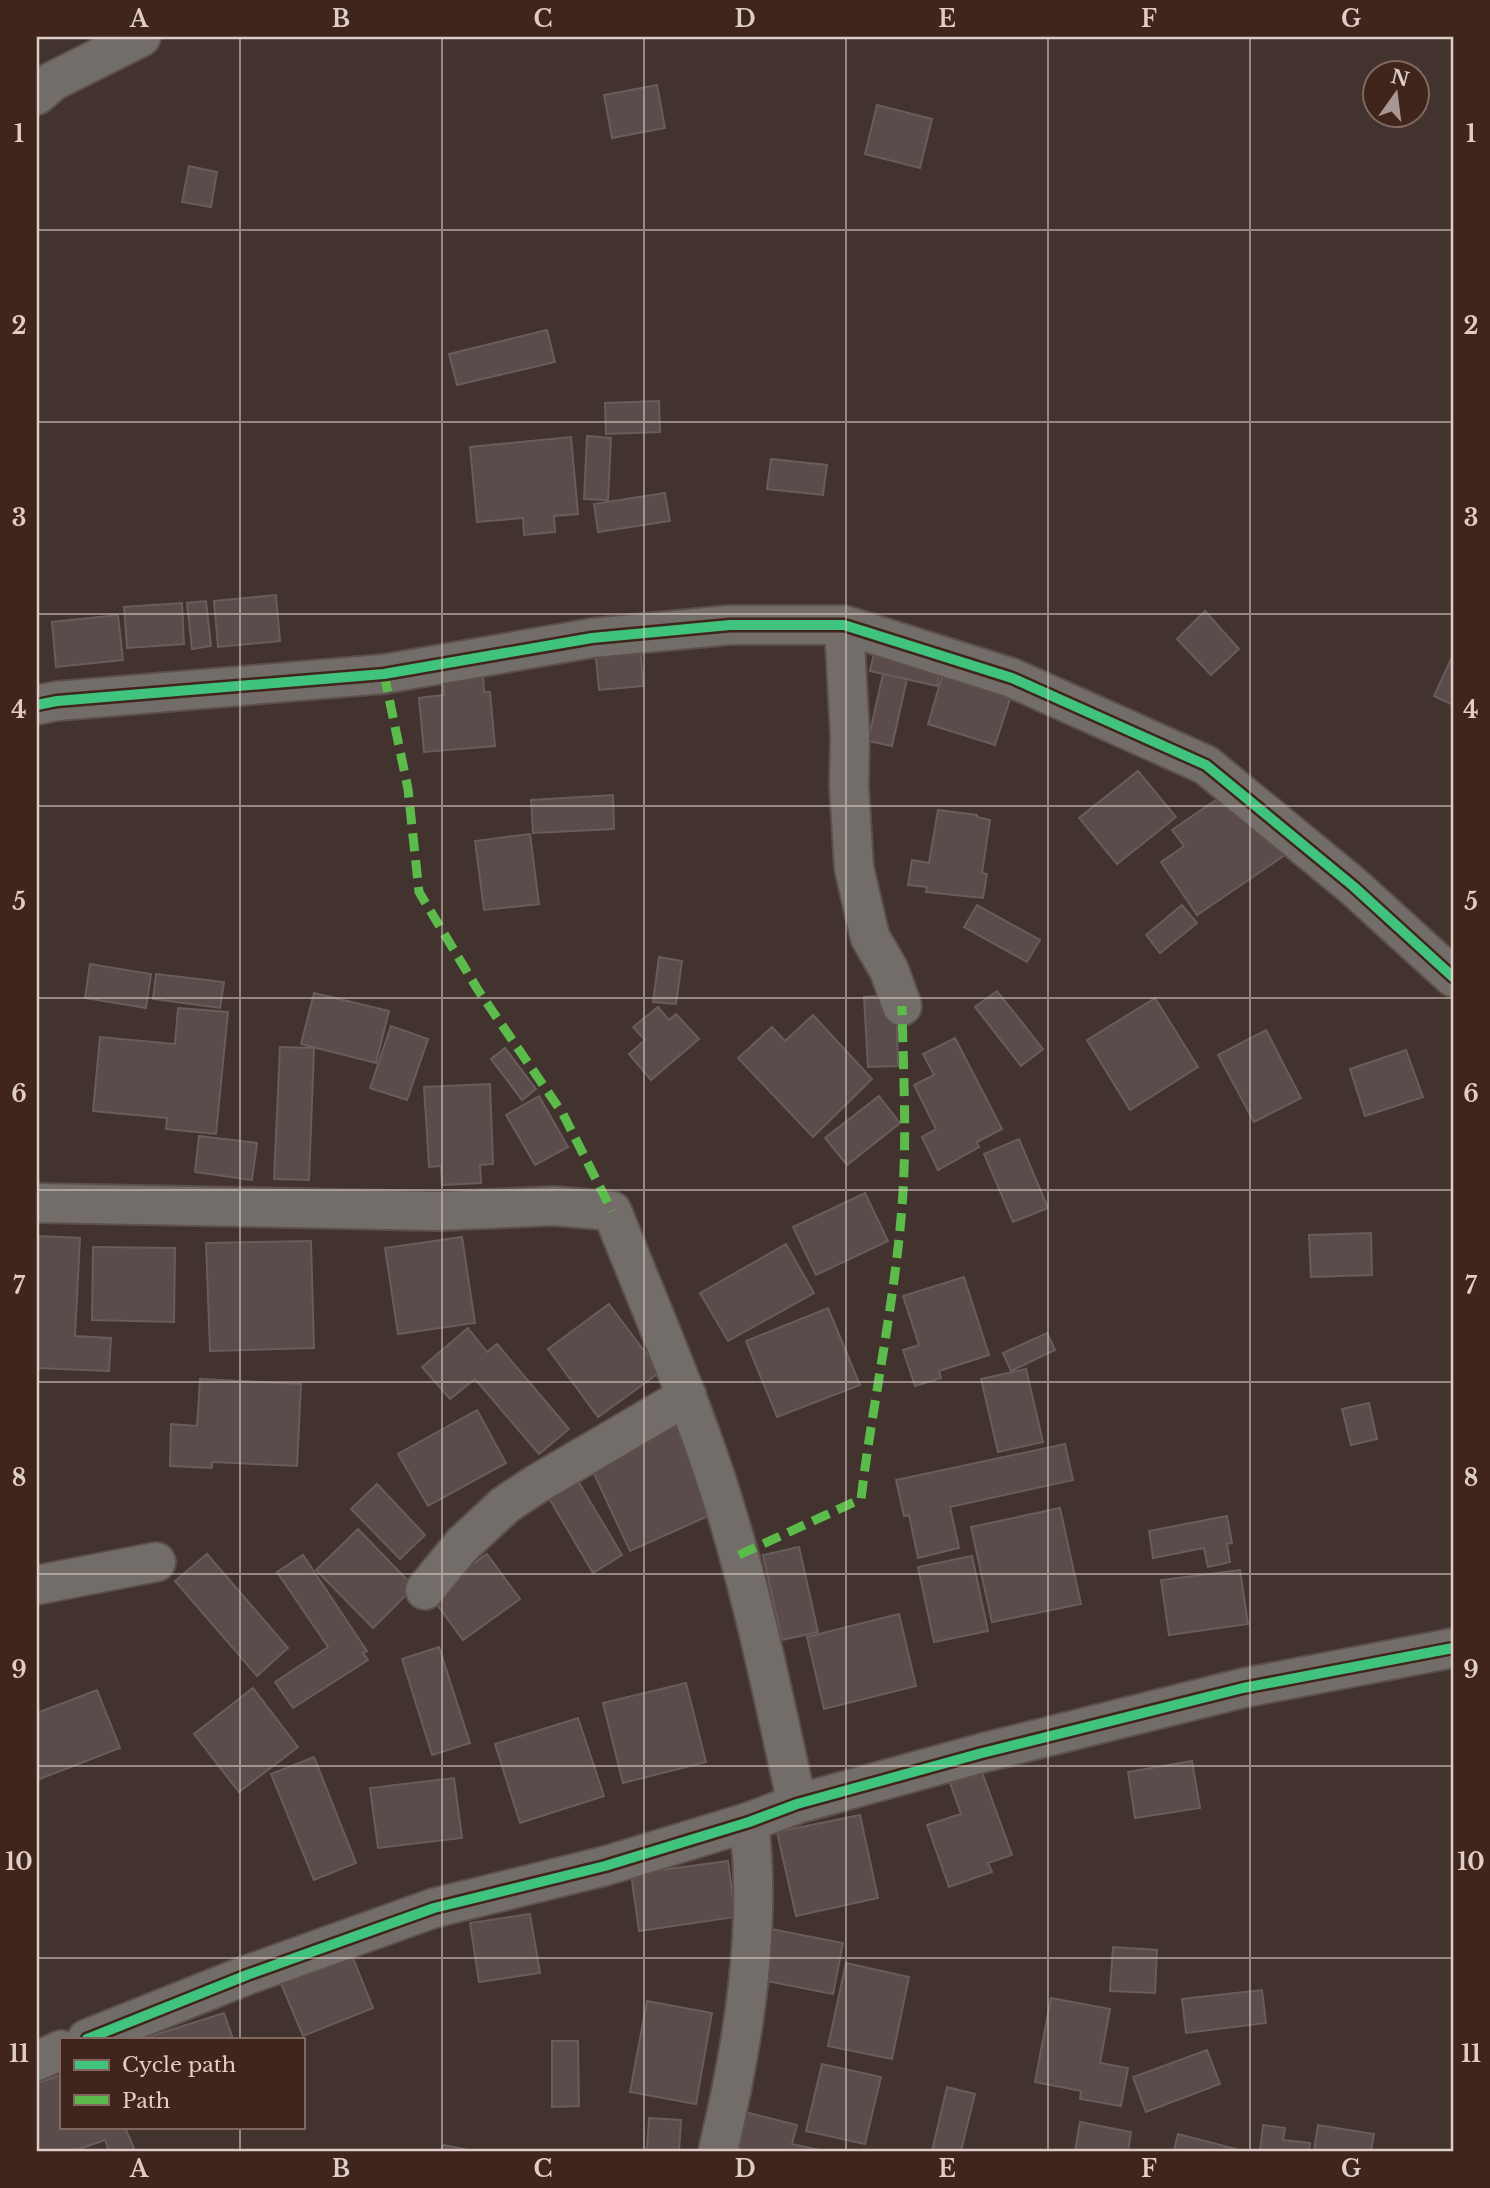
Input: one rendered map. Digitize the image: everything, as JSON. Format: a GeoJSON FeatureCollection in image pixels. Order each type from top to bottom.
{"type":"FeatureCollection","features":[{"type":"Feature","properties":{"kind":"street"},"geometry":{"type":"LineString","coordinates":[[37,95],[53,80],[141,37]]}},
{"type":"Feature","properties":{"kind":"street"},"geometry":{"type":"LineString","coordinates":[[37,705],[384,674],[592,638],[730,625],[845,625],[1012,678],[1206,765],[1353,886],[1453,977]]}},
{"type":"Feature","properties":{"kind":"street"},"geometry":{"type":"LineString","coordinates":[[845,625],[854,869],[870,937],[889,970],[902,1006]]}},
{"type":"Feature","properties":{"kind":"street"},"geometry":{"type":"LineString","coordinates":[[37,1203],[438,1211],[554,1206],[612,1210],[687,1396],[716,1480],[739,1555],[797,1804]]}},
{"type":"Feature","properties":{"kind":"street"},"geometry":{"type":"LineString","coordinates":[[425,1590],[462,1545],[505,1505],[687,1396]]}},
{"type":"Feature","properties":{"kind":"street"},"geometry":{"type":"LineString","coordinates":[[37,1585],[156,1562]]}},
{"type":"Feature","properties":{"kind":"street"},"geometry":{"type":"LineString","coordinates":[[90,2038],[247,1975],[434,1908],[605,1866],[749,1822],[797,1804],[982,1753],[1243,1688],[1453,1648]]}},
{"type":"Feature","properties":{"kind":"street"},"geometry":{"type":"LineString","coordinates":[[718,2151],[752,1958],[753,1877],[749,1822]]}},
{"type":"Feature","properties":{"kind":"street"},"geometry":{"type":"LineString","coordinates":[[37,2061],[60,2050]]}},
{"type":"Feature","properties":{"kind":"building"},"geometry":{"type":"Polygon","coordinates":[[[657,85],[665,128],[612,138],[604,95],[657,85]]]}},
{"type":"Feature","properties":{"kind":"building"},"geometry":{"type":"Polygon","coordinates":[[[877,105],[932,119],[920,168],[865,154],[877,105]]]}},
{"type":"Feature","properties":{"kind":"building"},"geometry":{"type":"Polygon","coordinates":[[[189,166],[217,172],[211,207],[182,202],[189,166]]]}},
{"type":"Feature","properties":{"kind":"building"},"geometry":{"type":"Polygon","coordinates":[[[547,330],[555,362],[457,385],[449,354],[547,330]]]}},
{"type":"Feature","properties":{"kind":"building"},"geometry":{"type":"Polygon","coordinates":[[[659,401],[660,432],[606,434],[605,403],[659,401]]]}},
{"type":"Feature","properties":{"kind":"building"},"geometry":{"type":"Polygon","coordinates":[[[587,436],[611,438],[608,500],[584,499],[587,436]]]}},
{"type":"Feature","properties":{"kind":"building"},"geometry":{"type":"Polygon","coordinates":[[[571,437],[578,514],[554,516],[555,532],[524,535],[523,518],[477,522],[470,447],[571,437]]]}},
{"type":"Feature","properties":{"kind":"building"},"geometry":{"type":"Polygon","coordinates":[[[771,459],[827,465],[823,495],[767,489],[771,459]]]}},
{"type":"Feature","properties":{"kind":"building"},"geometry":{"type":"Polygon","coordinates":[[[665,493],[670,521],[598,532],[594,504],[665,493]]]}},
{"type":"Feature","properties":{"kind":"building"},"geometry":{"type":"Polygon","coordinates":[[[276,595],[280,641],[218,647],[214,601],[276,595]]]}},
{"type":"Feature","properties":{"kind":"building"},"geometry":{"type":"Polygon","coordinates":[[[206,601],[211,646],[192,649],[187,603],[206,601]]]}},
{"type":"Feature","properties":{"kind":"building"},"geometry":{"type":"Polygon","coordinates":[[[182,603],[184,644],[127,648],[124,607],[182,603]]]}},
{"type":"Feature","properties":{"kind":"building"},"geometry":{"type":"Polygon","coordinates":[[[1205,611],[1239,649],[1211,675],[1177,639],[1205,611]]]}},
{"type":"Feature","properties":{"kind":"building"},"geometry":{"type":"Polygon","coordinates":[[[118,615],[123,660],[56,667],[52,622],[118,615]]]}},
{"type":"Feature","properties":{"kind":"building"},"geometry":{"type":"Polygon","coordinates":[[[640,644],[643,686],[599,690],[595,648],[640,644]]]}},
{"type":"Feature","properties":{"kind":"building"},"geometry":{"type":"Polygon","coordinates":[[[875,649],[941,664],[937,686],[870,671],[875,649]]]}},
{"type":"Feature","properties":{"kind":"building"},"geometry":{"type":"Polygon","coordinates":[[[1453,655],[1453,705],[1434,696],[1453,655]]]}},
{"type":"Feature","properties":{"kind":"building"},"geometry":{"type":"Polygon","coordinates":[[[945,666],[1014,687],[995,745],[928,724],[945,666]]]}},
{"type":"Feature","properties":{"kind":"building"},"geometry":{"type":"Polygon","coordinates":[[[483,673],[484,692],[490,692],[495,746],[424,752],[419,698],[444,695],[442,676],[483,673]]]}},
{"type":"Feature","properties":{"kind":"building"},"geometry":{"type":"Polygon","coordinates":[[[883,674],[907,679],[892,746],[868,741],[883,674]]]}},
{"type":"Feature","properties":{"kind":"building"},"geometry":{"type":"Polygon","coordinates":[[[1138,771],[1176,817],[1117,864],[1079,818],[1138,771]]]}},
{"type":"Feature","properties":{"kind":"building"},"geometry":{"type":"Polygon","coordinates":[[[1232,789],[1247,801],[1285,855],[1197,915],[1161,862],[1184,846],[1172,830],[1232,789]]]}},
{"type":"Feature","properties":{"kind":"building"},"geometry":{"type":"Polygon","coordinates":[[[613,795],[614,829],[533,833],[531,800],[613,795]]]}},
{"type":"Feature","properties":{"kind":"building"},"geometry":{"type":"Polygon","coordinates":[[[938,810],[977,815],[990,820],[982,873],[987,874],[983,898],[926,892],[927,887],[908,885],[912,860],[929,863],[938,810]]]}},
{"type":"Feature","properties":{"kind":"building"},"geometry":{"type":"Polygon","coordinates":[[[530,834],[539,904],[484,910],[475,841],[530,834]]]}},
{"type":"Feature","properties":{"kind":"building"},"geometry":{"type":"Polygon","coordinates":[[[977,905],[1040,940],[1027,962],[964,927],[977,905]]]}},
{"type":"Feature","properties":{"kind":"building"},"geometry":{"type":"Polygon","coordinates":[[[1182,905],[1197,923],[1160,953],[1146,935],[1182,905]]]}},
{"type":"Feature","properties":{"kind":"building"},"geometry":{"type":"Polygon","coordinates":[[[659,957],[682,961],[676,1004],[653,1002],[659,957]]]}},
{"type":"Feature","properties":{"kind":"building"},"geometry":{"type":"Polygon","coordinates":[[[90,964],[151,974],[146,1008],[85,998],[90,964]]]}},
{"type":"Feature","properties":{"kind":"building"},"geometry":{"type":"Polygon","coordinates":[[[156,974],[224,982],[220,1008],[153,999],[156,974]]]}},
{"type":"Feature","properties":{"kind":"building"},"geometry":{"type":"Polygon","coordinates":[[[997,991],[1043,1049],[1021,1066],[975,1007],[997,991]]]}},
{"type":"Feature","properties":{"kind":"building"},"geometry":{"type":"Polygon","coordinates":[[[314,993],[389,1011],[376,1063],[301,1044],[314,993]]]}},
{"type":"Feature","properties":{"kind":"building"},"geometry":{"type":"Polygon","coordinates":[[[896,995],[898,1066],[868,1067],[864,997],[896,995]]]}},
{"type":"Feature","properties":{"kind":"building"},"geometry":{"type":"Polygon","coordinates":[[[1155,998],[1198,1067],[1130,1110],[1087,1040],[1155,998]]]}},
{"type":"Feature","properties":{"kind":"building"},"geometry":{"type":"Polygon","coordinates":[[[658,1007],[669,1020],[676,1014],[699,1039],[651,1080],[629,1054],[645,1040],[633,1027],[658,1007]]]}},
{"type":"Feature","properties":{"kind":"building"},"geometry":{"type":"Polygon","coordinates":[[[178,1008],[228,1012],[216,1134],[166,1129],[167,1118],[93,1111],[100,1037],[175,1044],[178,1008]]]}},
{"type":"Feature","properties":{"kind":"building"},"geometry":{"type":"Polygon","coordinates":[[[813,1015],[872,1079],[813,1137],[738,1058],[772,1027],[785,1041],[813,1015]]]}},
{"type":"Feature","properties":{"kind":"building"},"geometry":{"type":"Polygon","coordinates":[[[391,1026],[428,1039],[407,1100],[370,1088],[391,1026]]]}},
{"type":"Feature","properties":{"kind":"building"},"geometry":{"type":"Polygon","coordinates":[[[1266,1030],[1301,1098],[1254,1122],[1218,1055],[1266,1030]]]}},
{"type":"Feature","properties":{"kind":"building"},"geometry":{"type":"Polygon","coordinates":[[[955,1038],[1002,1129],[977,1142],[979,1147],[938,1170],[922,1137],[936,1129],[914,1085],[934,1075],[923,1054],[955,1038]]]}},
{"type":"Feature","properties":{"kind":"building"},"geometry":{"type":"Polygon","coordinates":[[[280,1047],[314,1048],[309,1180],[274,1179],[280,1047]]]}},
{"type":"Feature","properties":{"kind":"building"},"geometry":{"type":"Polygon","coordinates":[[[505,1048],[536,1089],[522,1100],[491,1059],[505,1048]]]}},
{"type":"Feature","properties":{"kind":"building"},"geometry":{"type":"Polygon","coordinates":[[[1406,1050],[1423,1097],[1365,1116],[1350,1069],[1406,1050]]]}},
{"type":"Feature","properties":{"kind":"building"},"geometry":{"type":"Polygon","coordinates":[[[490,1084],[493,1164],[480,1165],[481,1183],[442,1185],[441,1166],[429,1167],[424,1087],[490,1084]]]}},
{"type":"Feature","properties":{"kind":"building"},"geometry":{"type":"Polygon","coordinates":[[[539,1096],[568,1147],[535,1165],[506,1115],[539,1096]]]}},
{"type":"Feature","properties":{"kind":"building"},"geometry":{"type":"Polygon","coordinates":[[[879,1096],[900,1123],[847,1165],[825,1138],[879,1096]]]}},
{"type":"Feature","properties":{"kind":"building"},"geometry":{"type":"Polygon","coordinates":[[[199,1136],[257,1143],[252,1180],[195,1172],[199,1136]]]}},
{"type":"Feature","properties":{"kind":"building"},"geometry":{"type":"Polygon","coordinates":[[[1019,1139],[1048,1208],[1013,1222],[984,1154],[1019,1139]]]}},
{"type":"Feature","properties":{"kind":"building"},"geometry":{"type":"Polygon","coordinates":[[[865,1193],[888,1241],[816,1275],[793,1227],[865,1193]]]}},
{"type":"Feature","properties":{"kind":"building"},"geometry":{"type":"Polygon","coordinates":[[[1371,1233],[1372,1275],[1311,1277],[1309,1235],[1371,1233]]]}},
{"type":"Feature","properties":{"kind":"building"},"geometry":{"type":"Polygon","coordinates":[[[37,1236],[80,1238],[75,1336],[111,1338],[109,1371],[37,1368],[37,1236]]]}},
{"type":"Feature","properties":{"kind":"building"},"geometry":{"type":"Polygon","coordinates":[[[462,1237],[475,1323],[398,1334],[385,1248],[462,1237]]]}},
{"type":"Feature","properties":{"kind":"building"},"geometry":{"type":"Polygon","coordinates":[[[311,1241],[314,1348],[210,1351],[206,1243],[311,1241]]]}},
{"type":"Feature","properties":{"kind":"building"},"geometry":{"type":"Polygon","coordinates":[[[786,1244],[814,1293],[728,1341],[700,1293],[786,1244]]]}},
{"type":"Feature","properties":{"kind":"building"},"geometry":{"type":"Polygon","coordinates":[[[93,1247],[175,1248],[174,1322],[92,1320],[93,1247]]]}},
{"type":"Feature","properties":{"kind":"building"},"geometry":{"type":"Polygon","coordinates":[[[964,1277],[989,1355],[939,1371],[941,1378],[915,1386],[903,1350],[919,1345],[903,1296],[964,1277]]]}},
{"type":"Feature","properties":{"kind":"building"},"geometry":{"type":"Polygon","coordinates":[[[609,1304],[660,1372],[598,1417],[548,1349],[609,1304]]]}},
{"type":"Feature","properties":{"kind":"building"},"geometry":{"type":"Polygon","coordinates":[[[828,1308],[860,1385],[777,1417],[746,1341],[828,1308]]]}},
{"type":"Feature","properties":{"kind":"building"},"geometry":{"type":"Polygon","coordinates":[[[468,1328],[487,1352],[497,1344],[569,1429],[539,1454],[475,1379],[450,1399],[422,1367],[468,1328]]]}},
{"type":"Feature","properties":{"kind":"building"},"geometry":{"type":"Polygon","coordinates":[[[1047,1333],[1055,1350],[1011,1371],[1003,1353],[1047,1333]]]}},
{"type":"Feature","properties":{"kind":"building"},"geometry":{"type":"Polygon","coordinates":[[[1026,1369],[1043,1442],[998,1452],[981,1379],[1026,1369]]]}},
{"type":"Feature","properties":{"kind":"building"},"geometry":{"type":"Polygon","coordinates":[[[200,1379],[301,1384],[297,1466],[212,1462],[212,1468],[170,1466],[171,1424],[197,1426],[200,1379]]]}},
{"type":"Feature","properties":{"kind":"building"},"geometry":{"type":"Polygon","coordinates":[[[1369,1403],[1377,1439],[1351,1445],[1342,1409],[1369,1403]]]}},
{"type":"Feature","properties":{"kind":"building"},"geometry":{"type":"Polygon","coordinates":[[[477,1410],[506,1463],[428,1506],[398,1454],[477,1410]]]}},
{"type":"Feature","properties":{"kind":"building"},"geometry":{"type":"Polygon","coordinates":[[[675,1424],[715,1513],[630,1551],[589,1463],[675,1424]]]}},
{"type":"Feature","properties":{"kind":"building"},"geometry":{"type":"Polygon","coordinates":[[[1065,1444],[1073,1480],[950,1507],[959,1548],[918,1558],[909,1515],[904,1516],[896,1480],[1065,1444]]]}},
{"type":"Feature","properties":{"kind":"building"},"geometry":{"type":"Polygon","coordinates":[[[569,1466],[622,1555],[593,1573],[540,1483],[569,1466]]]}},
{"type":"Feature","properties":{"kind":"building"},"geometry":{"type":"Polygon","coordinates":[[[377,1484],[425,1535],[400,1559],[351,1509],[377,1484]]]}},
{"type":"Feature","properties":{"kind":"building"},"geometry":{"type":"Polygon","coordinates":[[[1060,1508],[1081,1604],[992,1622],[971,1527],[1060,1508]]]}},
{"type":"Feature","properties":{"kind":"building"},"geometry":{"type":"Polygon","coordinates":[[[1227,1516],[1232,1543],[1227,1544],[1230,1562],[1208,1567],[1204,1548],[1153,1558],[1149,1531],[1227,1516]]]}},
{"type":"Feature","properties":{"kind":"building"},"geometry":{"type":"Polygon","coordinates":[[[358,1529],[414,1587],[373,1628],[316,1570],[358,1529]]]}},
{"type":"Feature","properties":{"kind":"building"},"geometry":{"type":"Polygon","coordinates":[[[799,1547],[818,1632],[782,1640],[763,1555],[799,1547]]]}},
{"type":"Feature","properties":{"kind":"building"},"geometry":{"type":"Polygon","coordinates":[[[207,1554],[288,1648],[257,1676],[175,1581],[207,1554]]]}},
{"type":"Feature","properties":{"kind":"building"},"geometry":{"type":"Polygon","coordinates":[[[487,1554],[520,1599],[463,1640],[430,1595],[487,1554]]]}},
{"type":"Feature","properties":{"kind":"building"},"geometry":{"type":"Polygon","coordinates":[[[303,1555],[367,1651],[363,1653],[368,1660],[293,1708],[275,1682],[328,1647],[277,1572],[303,1555]]]}},
{"type":"Feature","properties":{"kind":"building"},"geometry":{"type":"Polygon","coordinates":[[[972,1556],[988,1631],[934,1642],[918,1567],[972,1556]]]}},
{"type":"Feature","properties":{"kind":"building"},"geometry":{"type":"Polygon","coordinates":[[[1240,1570],[1248,1624],[1169,1635],[1161,1580],[1240,1570]]]}},
{"type":"Feature","properties":{"kind":"building"},"geometry":{"type":"Polygon","coordinates":[[[899,1614],[916,1686],[824,1709],[807,1637],[899,1614]]]}},
{"type":"Feature","properties":{"kind":"building"},"geometry":{"type":"Polygon","coordinates":[[[439,1647],[470,1743],[432,1755],[402,1659],[439,1647]]]}},
{"type":"Feature","properties":{"kind":"building"},"geometry":{"type":"Polygon","coordinates":[[[686,1683],[706,1762],[623,1783],[603,1703],[686,1683]]]}},
{"type":"Feature","properties":{"kind":"building"},"geometry":{"type":"Polygon","coordinates":[[[253,1688],[298,1747],[239,1792],[194,1734],[253,1688]]]}},
{"type":"Feature","properties":{"kind":"building"},"geometry":{"type":"Polygon","coordinates":[[[97,1690],[120,1748],[37,1780],[37,1713],[97,1690]]]}},
{"type":"Feature","properties":{"kind":"building"},"geometry":{"type":"Polygon","coordinates":[[[578,1718],[604,1796],[520,1823],[495,1744],[578,1718]]]}},
{"type":"Feature","properties":{"kind":"building"},"geometry":{"type":"Polygon","coordinates":[[[314,1757],[356,1863],[314,1880],[271,1774],[314,1757]]]}},
{"type":"Feature","properties":{"kind":"building"},"geometry":{"type":"Polygon","coordinates":[[[1192,1761],[1200,1808],[1135,1818],[1128,1772],[1192,1761]]]}},
{"type":"Feature","properties":{"kind":"building"},"geometry":{"type":"Polygon","coordinates":[[[982,1772],[1012,1855],[988,1863],[992,1872],[949,1887],[927,1825],[961,1814],[950,1783],[982,1772]]]}},
{"type":"Feature","properties":{"kind":"building"},"geometry":{"type":"Polygon","coordinates":[[[454,1778],[462,1838],[378,1848],[370,1788],[454,1778]]]}},
{"type":"Feature","properties":{"kind":"building"},"geometry":{"type":"Polygon","coordinates":[[[860,1815],[878,1898],[796,1916],[777,1832],[860,1815]]]}},
{"type":"Feature","properties":{"kind":"building"},"geometry":{"type":"Polygon","coordinates":[[[728,1861],[735,1917],[639,1931],[631,1874],[728,1861]]]}},
{"type":"Feature","properties":{"kind":"building"},"geometry":{"type":"Polygon","coordinates":[[[530,1914],[540,1973],[479,1982],[470,1923],[530,1914]]]}},
{"type":"Feature","properties":{"kind":"building"},"geometry":{"type":"Polygon","coordinates":[[[771,1929],[843,1943],[833,1994],[762,1980],[771,1929]]]}},
{"type":"Feature","properties":{"kind":"building"},"geometry":{"type":"Polygon","coordinates":[[[1113,1947],[1157,1950],[1155,1993],[1110,1991],[1113,1947]]]}},
{"type":"Feature","properties":{"kind":"building"},"geometry":{"type":"Polygon","coordinates":[[[351,1953],[373,2008],[303,2036],[280,1981],[351,1953]]]}},
{"type":"Feature","properties":{"kind":"building"},"geometry":{"type":"Polygon","coordinates":[[[846,1963],[909,1977],[892,2059],[828,2046],[846,1963]]]}},
{"type":"Feature","properties":{"kind":"building"},"geometry":{"type":"Polygon","coordinates":[[[1262,1990],[1266,2023],[1186,2033],[1182,1999],[1262,1990]]]}},
{"type":"Feature","properties":{"kind":"building"},"geometry":{"type":"Polygon","coordinates":[[[1051,1998],[1110,2009],[1100,2063],[1128,2068],[1121,2106],[1080,2099],[1081,2091],[1035,2082],[1051,1998]]]}},
{"type":"Feature","properties":{"kind":"building"},"geometry":{"type":"Polygon","coordinates":[[[647,2001],[712,2013],[696,2104],[630,2092],[647,2001]]]}},
{"type":"Feature","properties":{"kind":"building"},"geometry":{"type":"Polygon","coordinates":[[[224,2013],[233,2038],[145,2038],[224,2013]]]}},
{"type":"Feature","properties":{"kind":"building"},"geometry":{"type":"Polygon","coordinates":[[[552,2041],[578,2041],[579,2106],[552,2107],[552,2041]]]}},
{"type":"Feature","properties":{"kind":"building"},"geometry":{"type":"Polygon","coordinates":[[[1207,2050],[1220,2084],[1146,2112],[1133,2077],[1207,2050]]]}},
{"type":"Feature","properties":{"kind":"building"},"geometry":{"type":"Polygon","coordinates":[[[822,2064],[881,2077],[865,2144],[806,2131],[822,2064]]]}},
{"type":"Feature","properties":{"kind":"building"},"geometry":{"type":"Polygon","coordinates":[[[60,2075],[60,2128],[125,2128],[135,2151],[109,2151],[105,2140],[73,2151],[37,2151],[37,2083],[60,2075]]]}},
{"type":"Feature","properties":{"kind":"building"},"geometry":{"type":"Polygon","coordinates":[[[947,2087],[975,2094],[961,2151],[932,2151],[947,2087]]]}},
{"type":"Feature","properties":{"kind":"building"},"geometry":{"type":"Polygon","coordinates":[[[745,2112],[797,2125],[792,2144],[824,2151],[735,2151],[745,2112]]]}},
{"type":"Feature","properties":{"kind":"building"},"geometry":{"type":"Polygon","coordinates":[[[649,2118],[681,2120],[679,2151],[647,2151],[649,2118]]]}},
{"type":"Feature","properties":{"kind":"building"},"geometry":{"type":"Polygon","coordinates":[[[1080,2122],[1131,2132],[1128,2151],[1075,2151],[1080,2122]]]}},
{"type":"Feature","properties":{"kind":"building"},"geometry":{"type":"Polygon","coordinates":[[[1263,2125],[1285,2128],[1283,2140],[1310,2143],[1309,2151],[1260,2151],[1263,2125]]]}},
{"type":"Feature","properties":{"kind":"building"},"geometry":{"type":"Polygon","coordinates":[[[1318,2125],[1374,2134],[1371,2151],[1314,2151],[1318,2125]]]}},
{"type":"Feature","properties":{"kind":"building"},"geometry":{"type":"Polygon","coordinates":[[[1178,2134],[1243,2151],[1174,2151],[1178,2134]]]}},
{"type":"Feature","properties":{"kind":"building"},"geometry":{"type":"Polygon","coordinates":[[[443,2145],[474,2151],[441,2151],[443,2145]]]}},
{"type":"Feature","properties":{"kind":"marked path"},"geometry":{"type":"LineString","coordinates":[[384,674],[408,789],[419,892],[478,990],[563,1114],[612,1211]]}},
{"type":"Feature","properties":{"kind":"marked path"},"geometry":{"type":"LineString","coordinates":[[739,1555],[861,1499],[902,1212],[905,1130],[902,1006]]}},
{"type":"Feature","properties":{"kind":"cycle path"},"geometry":{"type":"LineString","coordinates":[[37,705],[57,701],[384,674],[592,638],[730,625],[844,625],[1012,678],[1206,765],[1353,886],[1453,977]]}},
{"type":"Feature","properties":{"kind":"cycle path"},"geometry":{"type":"LineString","coordinates":[[90,2038],[247,1975],[434,1908],[605,1866],[749,1822],[797,1804],[982,1753],[1243,1688],[1453,1648]]}}]}
